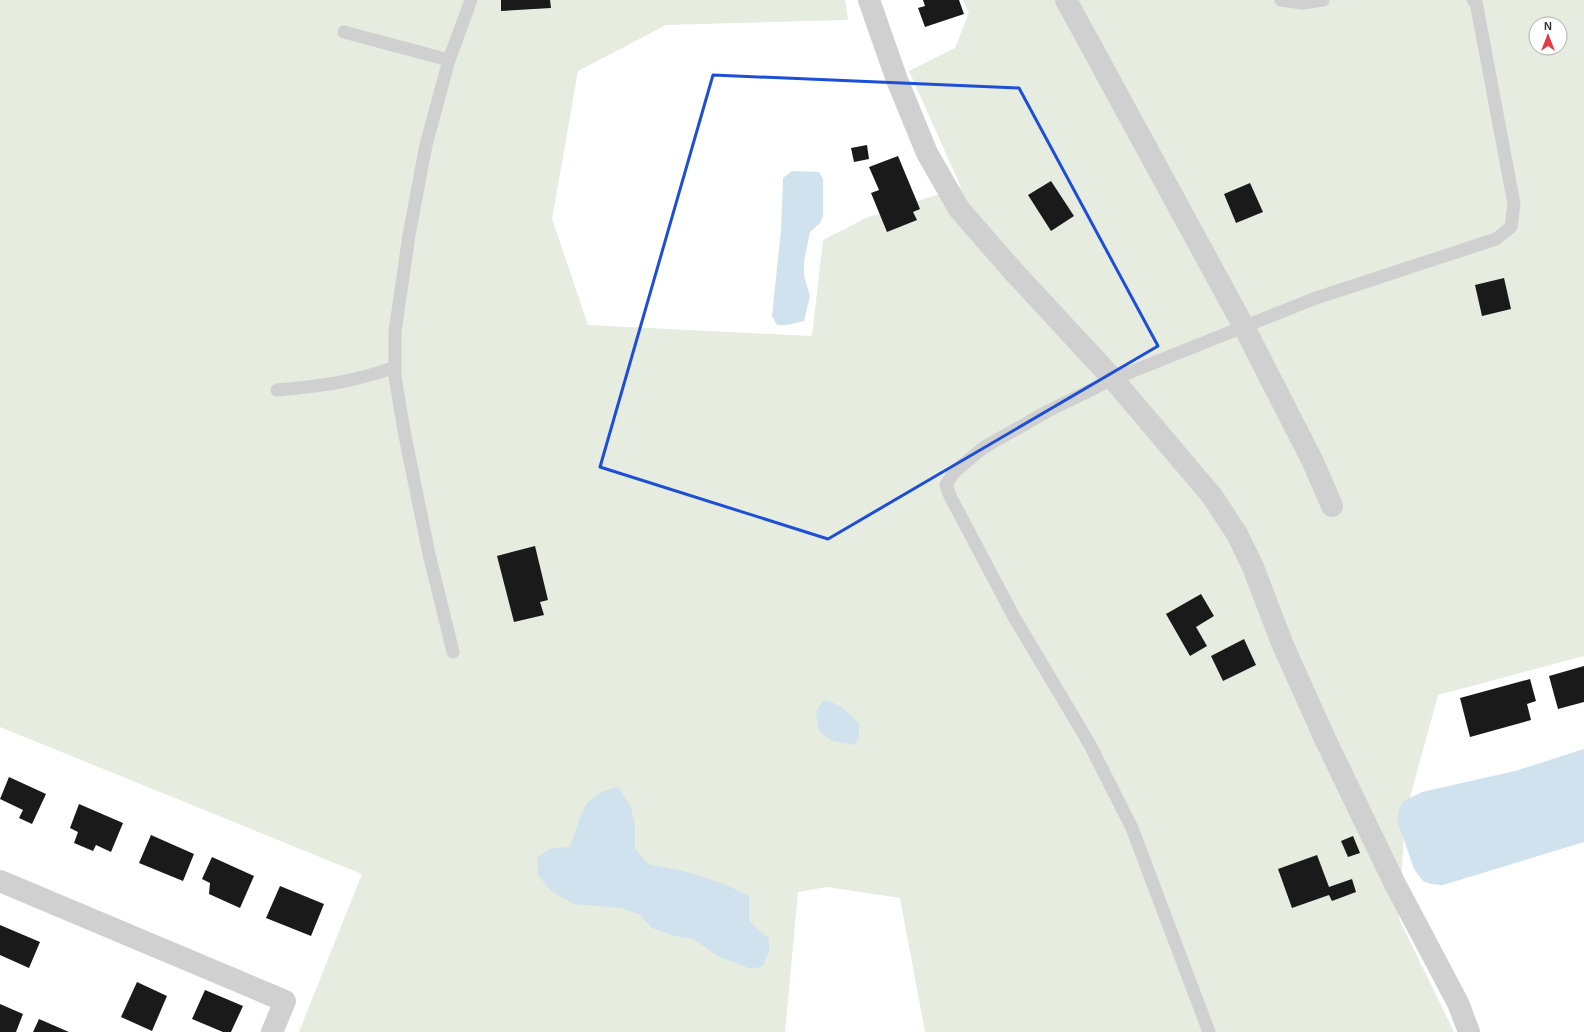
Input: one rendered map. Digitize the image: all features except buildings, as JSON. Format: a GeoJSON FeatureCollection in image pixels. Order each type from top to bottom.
{"type":"FeatureCollection","features":[{"type":"Feature","properties":{"kind":"street"},"geometry":{"type":"LineString","coordinates":[[869,0],[897,80],[927,153],[959,209],[1013,271],[1114,379],[1212,496],[1237,534],[1253,567],[1282,643],[1326,741],[1394,882],[1458,1003],[1469,1032]]}},
{"type":"Feature","properties":{"kind":"street"},"geometry":{"type":"LineString","coordinates":[[1066,0],[1244,327],[1312,460],[1332,506]]}},
{"type":"Feature","properties":{"kind":"street"},"geometry":{"type":"LineString","coordinates":[[0,881],[285,1001],[272,1032]]}},
{"type":"Feature","properties":{"kind":"lane"},"geometry":{"type":"LineString","coordinates":[[453,652],[429,554],[404,431],[395,367],[394,332],[409,235],[426,145],[449,60],[471,0]]}},
{"type":"Feature","properties":{"kind":"lane"},"geometry":{"type":"LineString","coordinates":[[1282,0],[1302,3],[1323,0]]}},
{"type":"Feature","properties":{"kind":"lane"},"geometry":{"type":"LineString","coordinates":[[1209,1032],[1132,828],[1089,743],[1014,617],[950,496],[946,485],[954,472],[984,448],[1048,411],[1114,379],[1316,298],[1496,239],[1511,227],[1514,204],[1476,2],[1473,0]]}},
{"type":"Feature","properties":{"kind":"lane"},"geometry":{"type":"LineString","coordinates":[[344,32],[449,60]]}},
{"type":"Feature","properties":{"kind":"lane"},"geometry":{"type":"LineString","coordinates":[[277,390],[337,384],[395,367]]}},
{"type":"Feature","properties":{"kind":"highlighted area"},"geometry":{"type":"Polygon","coordinates":[[[713,75],[1019,88],[1158,346],[828,539],[600,467],[713,75]]]}},
{"type":"Feature","properties":{"kind":"shaded area"},"geometry":{"type":"Polygon","coordinates":[[[0,0],[845,0],[848,20],[666,25],[578,71],[552,219],[588,325],[812,336],[823,240],[866,218],[961,187],[909,71],[955,48],[969,13],[963,0],[1584,0],[1584,656],[1438,695],[1405,816],[1399,919],[1454,1032],[925,1032],[900,898],[827,887],[798,892],[785,1032],[299,1032],[362,874],[0,727],[0,0]]]}},
{"type":"Feature","properties":{"kind":"water"},"geometry":{"type":"Polygon","coordinates":[[[792,171],[819,172],[823,179],[823,216],[820,223],[810,232],[804,261],[804,276],[810,296],[804,321],[787,325],[777,325],[772,316],[781,230],[783,178],[792,171]]]}},
{"type":"Feature","properties":{"kind":"water"},"geometry":{"type":"Polygon","coordinates":[[[823,701],[838,705],[859,724],[859,736],[855,745],[832,741],[819,731],[816,712],[823,701]]]}},
{"type":"Feature","properties":{"kind":"water"},"geometry":{"type":"Polygon","coordinates":[[[1584,749],[1584,842],[1443,885],[1431,884],[1423,881],[1414,869],[1397,820],[1399,809],[1404,801],[1422,792],[1515,771],[1584,749]]]}},
{"type":"Feature","properties":{"kind":"water"},"geometry":{"type":"Polygon","coordinates":[[[618,787],[631,807],[635,825],[635,848],[648,864],[700,876],[749,896],[749,921],[769,939],[769,951],[763,966],[751,969],[718,956],[693,939],[675,936],[652,928],[639,914],[621,908],[574,904],[551,891],[538,875],[537,858],[549,849],[570,847],[584,808],[589,801],[605,791],[618,787]]]}}]}
